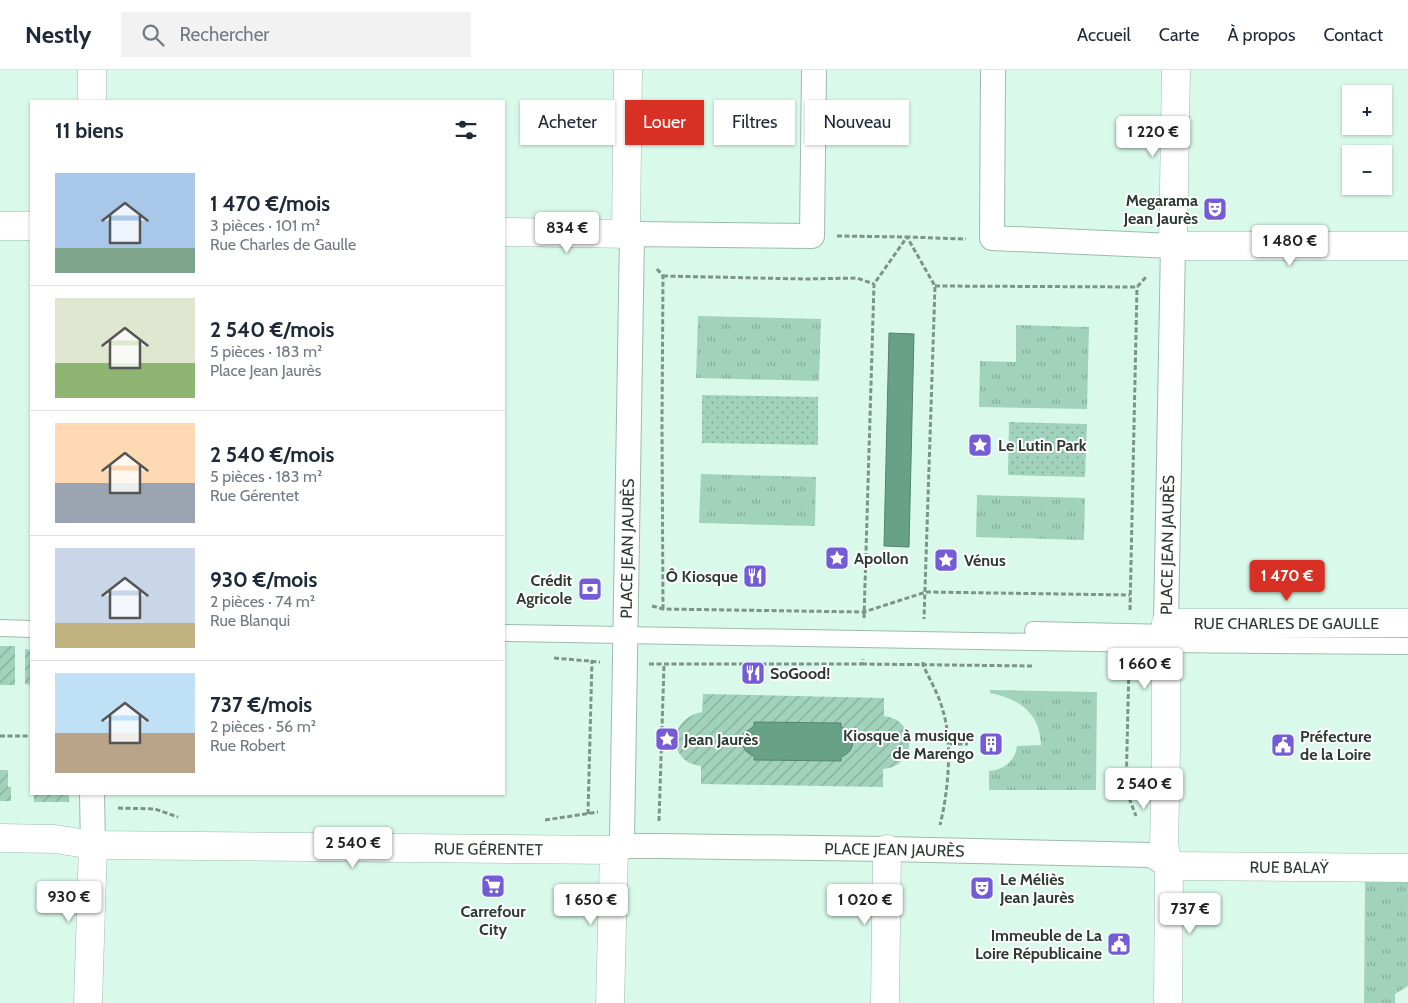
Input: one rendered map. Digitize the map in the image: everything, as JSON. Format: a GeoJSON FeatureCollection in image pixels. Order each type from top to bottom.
{"type":"FeatureCollection","features":[{"type":"Feature","properties":{"kind":"street"},"geometry":{"type":"LineString","coordinates":[[92,70],[92,100]]}},
{"type":"Feature","properties":{"kind":"street"},"geometry":{"type":"LineString","coordinates":[[628,70],[626,228],[632,237]]}},
{"type":"Feature","properties":{"kind":"street"},"geometry":{"type":"LineString","coordinates":[[505,232],[632,237],[812,236],[814,70]]}},
{"type":"Feature","properties":{"kind":"street"},"geometry":{"type":"LineString","coordinates":[[993,70],[992,238],[1173,246],[1408,246]]}},
{"type":"Feature","properties":{"kind":"street"},"geometry":{"type":"LineString","coordinates":[[1173,246],[1176,70]]}},
{"type":"Feature","properties":{"kind":"street"},"geometry":{"type":"LineString","coordinates":[[0,226],[30,226]]}},
{"type":"Feature","properties":{"kind":"street","name":"PLACE JEAN JAURÈS"},"geometry":{"type":"LineString","coordinates":[[614,850],[622,839],[632,237]]}},
{"type":"Feature","properties":{"kind":"street","name":"PLACE JEAN JAURÈS"},"geometry":{"type":"LineString","coordinates":[[1169,866],[1164,846],[1173,246]]}},
{"type":"Feature","properties":{"kind":"street","name":"RUE CHARLES DE GAULLE"},"geometry":{"type":"LineString","coordinates":[[1166,633],[1408,623]]}},
{"type":"Feature","properties":{"kind":"street"},"geometry":{"type":"LineString","coordinates":[[88,1003],[93,845],[92,795]]}},
{"type":"Feature","properties":{"kind":"street","name":"RUE GÉRENTET"},"geometry":{"type":"LineString","coordinates":[[0,838],[55,839],[93,845],[614,850]]}},
{"type":"Feature","properties":{"kind":"street","name":"PLACE JEAN JAURÈS"},"geometry":{"type":"LineString","coordinates":[[614,850],[629,846],[1151,855],[1169,866]]}},
{"type":"Feature","properties":{"kind":"street"},"geometry":{"type":"LineString","coordinates":[[885,1003],[887,849]]}},
{"type":"Feature","properties":{"kind":"street"},"geometry":{"type":"LineString","coordinates":[[610,1003],[614,850]]}},
{"type":"Feature","properties":{"kind":"street"},"geometry":{"type":"LineString","coordinates":[[1168,1003],[1169,866]]}},
{"type":"Feature","properties":{"kind":"street","name":"RUE BALAŸ"},"geometry":{"type":"LineString","coordinates":[[1169,866],[1408,868]]}},
{"type":"Feature","properties":{"kind":"lane"},"geometry":{"type":"LineString","coordinates":[[0,618],[30,618]]}},
{"type":"Feature","properties":{"kind":"lane"},"geometry":{"type":"LineString","coordinates":[[505,633],[625,620]]}},
{"type":"Feature","properties":{"kind":"lane"},"geometry":{"type":"LineString","coordinates":[[505,623],[625,620],[864,626],[924,634],[1129,638],[1166,633],[1408,635]]}},
{"type":"Feature","properties":{"kind":"lane"},"geometry":{"type":"LineString","coordinates":[[0,628],[30,629]]}},
{"type":"Feature","properties":{"kind":"lane"},"geometry":{"type":"LineString","coordinates":[[1166,633],[1408,646]]}},
{"type":"Feature","properties":{"kind":"path"},"geometry":{"type":"LineString","coordinates":[[812,236],[992,238]]}},
{"type":"Feature","properties":{"kind":"path"},"geometry":{"type":"LineString","coordinates":[[632,237],[663,276],[663,608]]}},
{"type":"Feature","properties":{"kind":"path"},"geometry":{"type":"LineString","coordinates":[[862,664],[874,284],[907,237]]}},
{"type":"Feature","properties":{"kind":"path"},"geometry":{"type":"LineString","coordinates":[[907,237],[935,286],[923,665],[944,711],[950,744],[944,809],[940,826],[940,850]]}},
{"type":"Feature","properties":{"kind":"path"},"geometry":{"type":"LineString","coordinates":[[1138,823],[1126,790],[1137,287],[1173,246]]}},
{"type":"Feature","properties":{"kind":"path"},"geometry":{"type":"LineString","coordinates":[[663,276],[805,279],[857,278],[874,284]]}},
{"type":"Feature","properties":{"kind":"path"},"geometry":{"type":"LineString","coordinates":[[935,286],[1137,287]]}},
{"type":"Feature","properties":{"kind":"path"},"geometry":{"type":"LineString","coordinates":[[625,620],[632,602],[663,608],[864,626],[926,592],[1130,595]]}},
{"type":"Feature","properties":{"kind":"path"},"geometry":{"type":"LineString","coordinates":[[552,658],[664,665],[862,664],[1041,666]]}},
{"type":"Feature","properties":{"kind":"path"},"geometry":{"type":"LineString","coordinates":[[588,814],[591,661]]}},
{"type":"Feature","properties":{"kind":"path"},"geometry":{"type":"LineString","coordinates":[[659,827],[664,665]]}},
{"type":"Feature","properties":{"kind":"path"},"geometry":{"type":"LineString","coordinates":[[0,736],[30,736]]}},
{"type":"Feature","properties":{"kind":"path"},"geometry":{"type":"LineString","coordinates":[[950,744],[968,744]]}},
{"type":"Feature","properties":{"kind":"green space"},"geometry":{"type":"Polygon","coordinates":[[[698,316],[821,319],[819,381],[696,378],[698,316]]]}},
{"type":"Feature","properties":{"kind":"green space"},"geometry":{"type":"Polygon","coordinates":[[[1016,325],[1089,327],[1087,409],[979,407],[980,361],[1016,362],[1016,325]]]}},
{"type":"Feature","properties":{"kind":"green space"},"geometry":{"type":"Polygon","coordinates":[[[702,395],[818,397],[818,445],[702,443],[702,395]]]}},
{"type":"Feature","properties":{"kind":"green space"},"geometry":{"type":"Polygon","coordinates":[[[1009,422],[1087,424],[1085,477],[1008,475],[1009,422]]]}},
{"type":"Feature","properties":{"kind":"green space"},"geometry":{"type":"Polygon","coordinates":[[[701,474],[816,477],[815,526],[699,523],[701,474]]]}},
{"type":"Feature","properties":{"kind":"green space"},"geometry":{"type":"Polygon","coordinates":[[[977,495],[1085,498],[1084,540],[976,537],[977,495]]]}},
{"type":"Feature","properties":{"kind":"green space"},"geometry":{"type":"Polygon","coordinates":[[[0,646],[15,646],[15,685],[0,685],[0,646]]]}},
{"type":"Feature","properties":{"kind":"green space"},"geometry":{"type":"Polygon","coordinates":[[[25,649],[30,650],[30,685],[25,684],[25,649]]]}},
{"type":"Feature","properties":{"kind":"green space"},"geometry":{"type":"Polygon","coordinates":[[[990,690],[1097,692],[1096,790],[989,790],[989,771],[999,769],[1008,764],[1014,756],[1017,746],[1041,745],[1037,724],[1026,709],[1010,699],[990,693],[990,690]]]}},
{"type":"Feature","properties":{"kind":"green space"},"geometry":{"type":"Polygon","coordinates":[[[703,694],[884,698],[884,716],[895,719],[908,734],[908,752],[903,760],[894,766],[883,769],[883,787],[701,784],[701,766],[690,763],[682,757],[677,749],[676,741],[677,731],[682,723],[690,716],[702,712],[703,694]],[[754,722],[754,726],[748,729],[754,760],[841,761],[840,757],[852,745],[852,739],[850,734],[841,727],[841,723],[754,722]]]}},
{"type":"Feature","properties":{"kind":"green space"},"geometry":{"type":"Polygon","coordinates":[[[0,770],[8,770],[8,787],[11,787],[11,801],[0,801],[0,770]]]}},
{"type":"Feature","properties":{"kind":"green space"},"geometry":{"type":"Polygon","coordinates":[[[34,795],[69,795],[69,802],[34,802],[34,795]]]}},
{"type":"Feature","properties":{"kind":"green space"},"geometry":{"type":"Polygon","coordinates":[[[1365,881],[1408,882],[1408,986],[1395,994],[1395,1003],[1364,1003],[1365,881]]]}},
{"type":"Feature","properties":{"kind":"shaded area"},"geometry":{"type":"Polygon","coordinates":[[[889,333],[914,334],[909,547],[884,546],[889,333]]]}},
{"type":"Feature","properties":{"kind":"shaded area"},"geometry":{"type":"Polygon","coordinates":[[[754,722],[841,723],[841,727],[852,738],[852,747],[850,751],[841,757],[841,761],[754,760],[754,756],[743,747],[742,740],[744,733],[754,726],[754,722]]]}},
{"type":"Feature","properties":{"kind":"place","name":"Megarama Jean Jaurès"},"geometry":{"type":"Point","coordinates":[1215,209]}},
{"type":"Feature","properties":{"kind":"place","name":"Le Lutin Park"},"geometry":{"type":"Point","coordinates":[980,445]}},
{"type":"Feature","properties":{"kind":"place","name":"Apollon"},"geometry":{"type":"Point","coordinates":[837,558]}},
{"type":"Feature","properties":{"kind":"place","name":"Vénus"},"geometry":{"type":"Point","coordinates":[946,560]}},
{"type":"Feature","properties":{"kind":"place","name":"Ô Kiosque"},"geometry":{"type":"Point","coordinates":[755,576]}},
{"type":"Feature","properties":{"kind":"place","name":"Crédit Agricole"},"geometry":{"type":"Point","coordinates":[590,589]}},
{"type":"Feature","properties":{"kind":"place","name":"SoGood!"},"geometry":{"type":"Point","coordinates":[753,673]}},
{"type":"Feature","properties":{"kind":"place","name":"Jean Jaurès"},"geometry":{"type":"Point","coordinates":[667,739]}},
{"type":"Feature","properties":{"kind":"place","name":"Kiosque à musique de Marengo"},"geometry":{"type":"Point","coordinates":[991,744]}},
{"type":"Feature","properties":{"kind":"place","name":"Préfecture de la Loire"},"geometry":{"type":"Point","coordinates":[1283,745]}},
{"type":"Feature","properties":{"kind":"place","name":"Carrefour City"},"geometry":{"type":"Point","coordinates":[493,886]}},
{"type":"Feature","properties":{"kind":"place","name":"Le Méliès Jean Jaurès"},"geometry":{"type":"Point","coordinates":[982,888]}},
{"type":"Feature","properties":{"kind":"place","name":"Immeuble de La Loire Républicaine"},"geometry":{"type":"Point","coordinates":[1119,944]}}]}
